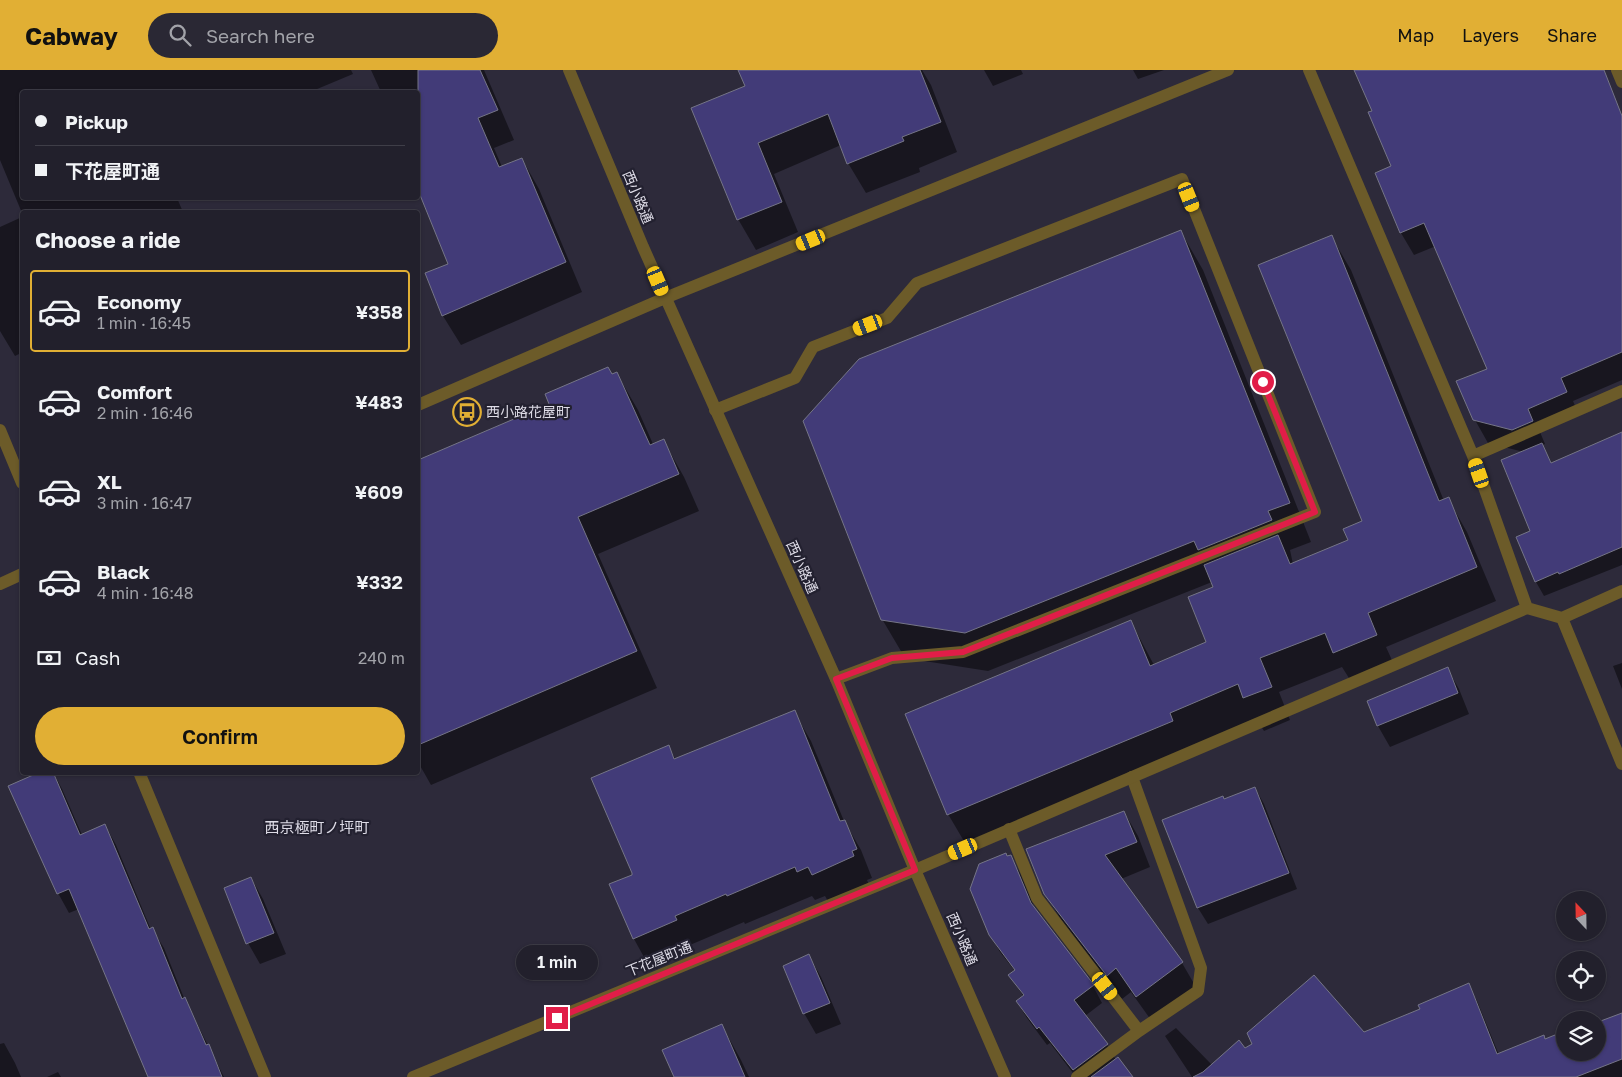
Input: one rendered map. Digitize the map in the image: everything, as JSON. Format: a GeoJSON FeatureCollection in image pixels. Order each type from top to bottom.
{"type":"FeatureCollection","features":[{"type":"Feature","properties":{"kind":"street","name":"西小路通"},"geometry":{"type":"LineString","coordinates":[[569,70],[665,298],[836,679],[1004,1077]]}},
{"type":"Feature","properties":{"kind":"street"},"geometry":{"type":"LineString","coordinates":[[420,404],[665,298],[1228,70]]}},
{"type":"Feature","properties":{"kind":"street"},"geometry":{"type":"LineString","coordinates":[[1309,70],[1473,456],[1527,608],[1562,618],[1622,591]]}},
{"type":"Feature","properties":{"kind":"street"},"geometry":{"type":"LineString","coordinates":[[1618,70],[1622,82]]}},
{"type":"Feature","properties":{"kind":"street"},"geometry":{"type":"LineString","coordinates":[[715,410],[795,378],[813,347],[887,318],[917,283],[1182,179],[1315,512],[963,652],[892,658],[836,679]]}},
{"type":"Feature","properties":{"kind":"street"},"geometry":{"type":"LineString","coordinates":[[1473,456],[1622,391]]}},
{"type":"Feature","properties":{"kind":"street"},"geometry":{"type":"LineString","coordinates":[[0,430],[20,478]]}},
{"type":"Feature","properties":{"kind":"street"},"geometry":{"type":"LineString","coordinates":[[0,584],[20,575]]}},
{"type":"Feature","properties":{"kind":"street","name":"下花屋町通"},"geometry":{"type":"LineString","coordinates":[[413,1077],[915,870],[1527,608]]}},
{"type":"Feature","properties":{"kind":"street"},"geometry":{"type":"LineString","coordinates":[[1562,618],[1622,764]]}},
{"type":"Feature","properties":{"kind":"street"},"geometry":{"type":"LineString","coordinates":[[140,775],[265,1077]]}},
{"type":"Feature","properties":{"kind":"street"},"geometry":{"type":"LineString","coordinates":[[1077,1077],[1139,1031],[1198,991],[1201,968],[1132,777]]}},
{"type":"Feature","properties":{"kind":"street"},"geometry":{"type":"LineString","coordinates":[[1009,829],[1037,898],[1139,1031]]}},
{"type":"Feature","properties":{"kind":"building"},"geometry":{"type":"Polygon","coordinates":[[[418,70],[480,70],[498,110],[478,118],[499,167],[522,158],[566,262],[442,316],[425,273],[448,264],[420,195],[420,90],[418,90],[418,70]]]}},
{"type":"Feature","properties":{"kind":"building"},"geometry":{"type":"Polygon","coordinates":[[[738,70],[920,70],[941,122],[902,137],[904,141],[847,164],[828,114],[758,143],[782,202],[737,220],[691,108],[745,86],[738,70]]]}},
{"type":"Feature","properties":{"kind":"building"},"geometry":{"type":"Polygon","coordinates":[[[1354,70],[1604,70],[1622,116],[1622,352],[1561,378],[1567,392],[1528,409],[1533,421],[1512,430],[1473,420],[1456,381],[1487,369],[1424,223],[1400,233],[1375,173],[1391,166],[1368,112],[1372,111],[1354,70]]]}},
{"type":"Feature","properties":{"kind":"building"},"geometry":{"type":"Polygon","coordinates":[[[1181,230],[1290,503],[1268,511],[1272,520],[1198,550],[1194,541],[965,633],[881,620],[803,421],[859,359],[1181,230]]]}},
{"type":"Feature","properties":{"kind":"building"},"geometry":{"type":"Polygon","coordinates":[[[1332,235],[1439,501],[1449,497],[1477,567],[1368,613],[1377,635],[1333,653],[1325,633],[1260,658],[1272,687],[1243,698],[1238,684],[1170,713],[1173,721],[947,815],[905,714],[1131,620],[1150,666],[1206,642],[1188,597],[1213,587],[1204,565],[1278,535],[1290,564],[1348,540],[1343,529],[1362,521],[1258,265],[1332,235]]]}},
{"type":"Feature","properties":{"kind":"building"},"geometry":{"type":"Polygon","coordinates":[[[608,367],[612,374],[617,372],[650,445],[664,439],[679,474],[578,517],[637,651],[420,744],[420,459],[549,404],[545,394],[608,367]]]}},
{"type":"Feature","properties":{"kind":"building"},"geometry":{"type":"Polygon","coordinates":[[[1622,432],[1622,547],[1559,574],[1558,572],[1535,582],[1516,537],[1530,531],[1501,460],[1542,443],[1551,463],[1622,432]]]}},
{"type":"Feature","properties":{"kind":"building"},"geometry":{"type":"Polygon","coordinates":[[[1448,667],[1458,693],[1377,726],[1367,701],[1448,667]]]}},
{"type":"Feature","properties":{"kind":"building"},"geometry":{"type":"Polygon","coordinates":[[[795,710],[840,821],[845,820],[857,849],[852,851],[854,856],[812,875],[808,867],[797,872],[795,867],[675,916],[677,920],[633,939],[609,884],[632,875],[632,873],[591,778],[669,745],[674,759],[795,710]]]}},
{"type":"Feature","properties":{"kind":"building"},"geometry":{"type":"Polygon","coordinates":[[[33,775],[54,775],[80,835],[105,824],[149,929],[153,927],[182,999],[185,997],[206,1045],[209,1044],[222,1077],[148,1077],[69,889],[57,894],[8,786],[33,775]]]}},
{"type":"Feature","properties":{"kind":"building"},"geometry":{"type":"Polygon","coordinates":[[[1255,787],[1289,873],[1197,908],[1162,820],[1223,796],[1224,799],[1255,787]]]}},
{"type":"Feature","properties":{"kind":"building"},"geometry":{"type":"Polygon","coordinates":[[[1124,811],[1137,842],[1105,855],[1183,962],[1136,997],[1116,968],[1107,976],[1044,894],[1026,849],[1124,811]]]}},
{"type":"Feature","properties":{"kind":"building"},"geometry":{"type":"Polygon","coordinates":[[[1006,853],[1007,856],[1011,855],[1031,903],[1094,985],[1074,1000],[1108,1044],[1073,1070],[1039,1027],[1037,1029],[1016,1001],[1024,995],[1008,975],[1015,970],[989,935],[970,889],[979,864],[1006,853]]]}},
{"type":"Feature","properties":{"kind":"building"},"geometry":{"type":"Polygon","coordinates":[[[251,877],[274,933],[246,944],[224,888],[251,877]]]}},
{"type":"Feature","properties":{"kind":"building"},"geometry":{"type":"Polygon","coordinates":[[[809,954],[830,1003],[803,1014],[783,966],[809,954]]]}},
{"type":"Feature","properties":{"kind":"building"},"geometry":{"type":"Polygon","coordinates":[[[1314,975],[1364,1032],[1420,1009],[1418,1005],[1469,983],[1497,1054],[1544,1035],[1545,1039],[1555,1035],[1556,1061],[1606,1061],[1606,1019],[1622,1013],[1622,1059],[1576,1077],[1193,1077],[1203,1072],[1239,1040],[1245,1048],[1252,1044],[1247,1033],[1314,975]]]}},
{"type":"Feature","properties":{"kind":"building"},"geometry":{"type":"Polygon","coordinates":[[[722,1024],[745,1077],[674,1077],[662,1050],[722,1024]]]}},
{"type":"Feature","properties":{"kind":"building"},"geometry":{"type":"Polygon","coordinates":[[[1118,1057],[1133,1077],[1091,1077],[1118,1057]]]}},
{"type":"Feature","properties":{"kind":"place","name":"西小路花屋町"},"geometry":{"type":"Point","coordinates":[467,412]}},
{"type":"Feature","properties":{"kind":"district","name":"西京極町ノ坪町"},"geometry":{"type":"Point","coordinates":[317,828]}},
{"type":"Feature","properties":{"kind":"route"},"geometry":{"type":"LineString","coordinates":[[557,1018],[915,870],[836,679],[892,658],[963,652],[1315,512],[1263,382]]}}]}
